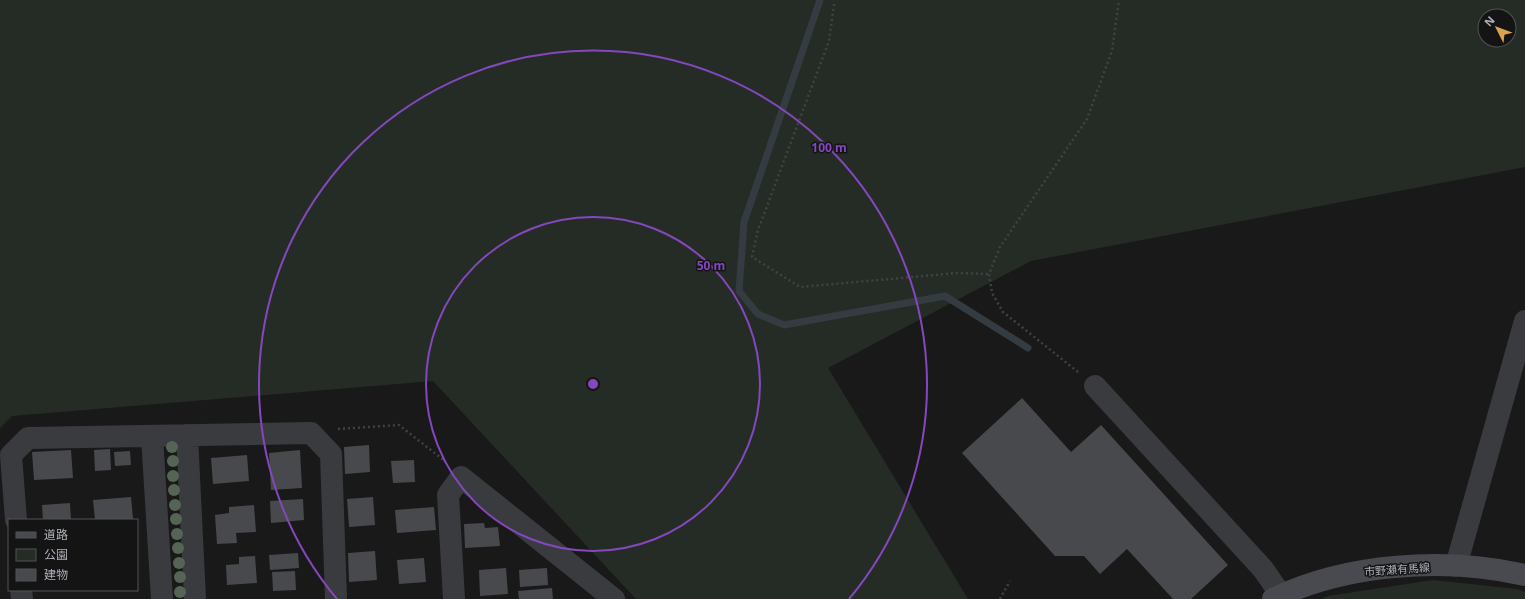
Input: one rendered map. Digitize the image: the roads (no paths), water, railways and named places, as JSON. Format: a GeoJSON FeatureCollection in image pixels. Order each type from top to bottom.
{"type":"FeatureCollection","features":[{"type":"Feature","properties":{"kind":"main road","name":"市野瀬有馬線"},"geometry":{"type":"LineString","coordinates":[[1277,597],[1323,581],[1365,570],[1409,566],[1456,566],[1502,570],[1525,575]]}},
{"type":"Feature","properties":{"kind":"street"},"geometry":{"type":"LineString","coordinates":[[1456,566],[1525,321]]}},
{"type":"Feature","properties":{"kind":"street"},"geometry":{"type":"LineString","coordinates":[[1095,386],[1263,569],[1277,597]]}},
{"type":"Feature","properties":{"kind":"street"},"geometry":{"type":"LineString","coordinates":[[16,519],[11,455],[28,438],[311,433],[331,454],[336,599]]}},
{"type":"Feature","properties":{"kind":"street"},"geometry":{"type":"LineString","coordinates":[[187,435],[195,599]]}},
{"type":"Feature","properties":{"kind":"street"},"geometry":{"type":"LineString","coordinates":[[152,436],[162,599]]}},
{"type":"Feature","properties":{"kind":"street"},"geometry":{"type":"LineString","coordinates":[[454,599],[448,495],[461,477],[614,599]]}},
{"type":"Feature","properties":{"kind":"waterway"},"geometry":{"type":"LineString","coordinates":[[820,0],[744,222],[739,291],[758,314],[784,325],[945,296],[1028,348]]}}]}
